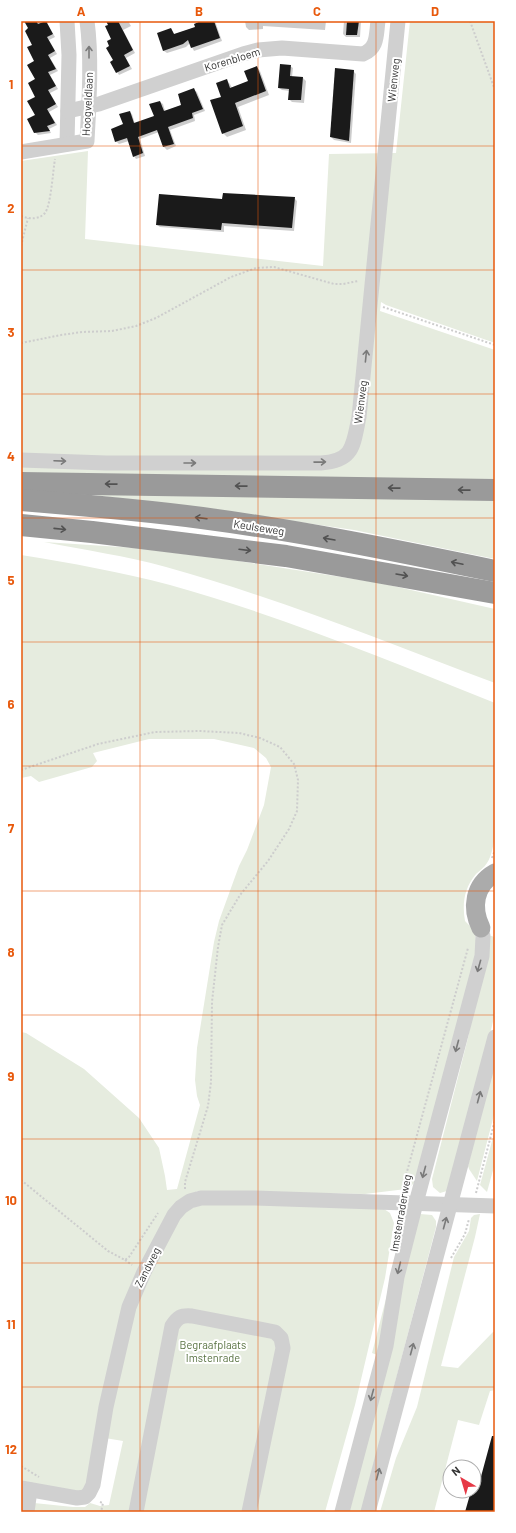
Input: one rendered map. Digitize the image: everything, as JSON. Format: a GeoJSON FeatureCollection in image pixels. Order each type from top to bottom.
{"type":"FeatureCollection","features":[{"type":"Feature","properties":{"kind":"highway"},"geometry":{"type":"LineString","coordinates":[[21,483],[495,490]]}},
{"type":"Feature","properties":{"kind":"highway","name":"Keulseweg"},"geometry":{"type":"LineString","coordinates":[[21,500],[97,506],[202,518],[361,544],[495,571]]}},
{"type":"Feature","properties":{"kind":"highway"},"geometry":{"type":"LineString","coordinates":[[21,525],[286,556],[495,593]]}},
{"type":"Feature","properties":{"kind":"main road"},"geometry":{"type":"LineString","coordinates":[[488,930],[475,912],[476,896],[485,881],[495,873]]}},
{"type":"Feature","properties":{"kind":"main road"},"geometry":{"type":"LineString","coordinates":[[488,930],[489,924],[485,911],[487,897],[495,886]]}},
{"type":"Feature","properties":{"kind":"street","name":"Hoogveldlaan"},"geometry":{"type":"LineString","coordinates":[[67,21],[69,54],[68,111],[62,146],[87,141],[89,106],[89,46],[87,21]]}},
{"type":"Feature","properties":{"kind":"street","name":"Korenbloem"},"geometry":{"type":"LineString","coordinates":[[68,111],[99,104],[258,50],[282,48],[363,54],[370,52],[374,47],[378,21]]}},
{"type":"Feature","properties":{"kind":"street","name":"Wienweg"},"geometry":{"type":"LineString","coordinates":[[21,460],[106,463],[333,462],[349,452],[352,448],[359,417],[398,21]]}},
{"type":"Feature","properties":{"kind":"street"},"geometry":{"type":"LineString","coordinates":[[21,152],[62,146]]}},
{"type":"Feature","properties":{"kind":"street","name":"Imstenraderweg"},"geometry":{"type":"LineString","coordinates":[[342,1512],[386,1346],[398,1277],[416,1203],[482,956],[483,936],[488,930]]}},
{"type":"Feature","properties":{"kind":"street"},"geometry":{"type":"LineString","coordinates":[[368,1512],[495,1037]]}},
{"type":"Feature","properties":{"kind":"street","name":"Zandweg"},"geometry":{"type":"LineString","coordinates":[[26,1489],[77,1498],[84,1498],[89,1493],[93,1485],[106,1407],[129,1307],[144,1272],[174,1215],[181,1207],[201,1198],[255,1198],[495,1206]]}},
{"type":"Feature","properties":{"kind":"street"},"geometry":{"type":"LineString","coordinates":[[136,1512],[172,1326],[177,1318],[182,1316],[192,1316],[275,1332],[281,1338],[283,1348],[249,1512]]}},
{"type":"Feature","properties":{"kind":"street"},"geometry":{"type":"LineString","coordinates":[[26,1489],[27,1512]]}},
{"type":"Feature","properties":{"kind":"path"},"geometry":{"type":"LineString","coordinates":[[470,21],[495,90]]}},
{"type":"Feature","properties":{"kind":"path"},"geometry":{"type":"LineString","coordinates":[[21,216],[28,218],[41,216],[47,209],[62,146]]}},
{"type":"Feature","properties":{"kind":"path"},"geometry":{"type":"LineString","coordinates":[[21,246],[28,218]]}},
{"type":"Feature","properties":{"kind":"path"},"geometry":{"type":"LineString","coordinates":[[21,343],[61,335],[82,332],[112,331],[136,326],[156,318],[231,277],[256,268],[274,267],[334,284],[342,284],[373,278]]}},
{"type":"Feature","properties":{"kind":"path"},"geometry":{"type":"LineString","coordinates":[[21,282],[21,298]]}},
{"type":"Feature","properties":{"kind":"path"},"geometry":{"type":"LineString","coordinates":[[371,303],[495,345]]}},
{"type":"Feature","properties":{"kind":"path"},"geometry":{"type":"LineString","coordinates":[[21,770],[98,744],[155,732],[238,734],[260,738],[280,747],[294,764],[298,780],[297,811],[289,829],[268,861],[240,895],[222,925],[212,1002],[212,1082],[208,1106],[186,1182],[185,1191],[190,1202]]}},
{"type":"Feature","properties":{"kind":"path","name":"Imstenraderweg"},"geometry":{"type":"LineString","coordinates":[[400,1204],[403,1186],[469,945]]}},
{"type":"Feature","properties":{"kind":"path"},"geometry":{"type":"LineString","coordinates":[[473,1205],[495,1120]]}},
{"type":"Feature","properties":{"kind":"path"},"geometry":{"type":"LineString","coordinates":[[21,1180],[108,1251],[125,1260],[129,1257],[160,1210]]}},
{"type":"Feature","properties":{"kind":"green space"},"geometry":{"type":"Polygon","coordinates":[[[410,21],[495,21],[495,343],[381,302],[380,311],[495,350],[495,480],[21,474],[21,161],[88,151],[85,239],[323,266],[329,154],[396,153],[410,21]]]}},
{"type":"Feature","properties":{"kind":"green space"},"geometry":{"type":"Polygon","coordinates":[[[21,487],[495,497],[495,559],[354,530],[189,506],[21,487]]]}},
{"type":"Feature","properties":{"kind":"green space"},"geometry":{"type":"Polygon","coordinates":[[[44,542],[136,548],[232,560],[380,583],[495,609],[495,683],[332,621],[208,579],[166,567],[105,553],[44,542]]]}},
{"type":"Feature","properties":{"kind":"green space"},"geometry":{"type":"Polygon","coordinates":[[[21,555],[133,576],[170,585],[253,610],[495,703],[495,837],[489,860],[472,879],[466,891],[464,902],[465,921],[475,931],[477,950],[417,1180],[406,1189],[365,1194],[197,1191],[142,1270],[91,1483],[77,1495],[21,1492],[21,1032],[26,1033],[84,1069],[139,1118],[159,1148],[167,1190],[177,1189],[200,1105],[195,1080],[197,1048],[214,942],[219,921],[239,866],[247,850],[264,805],[271,767],[266,758],[254,748],[214,739],[149,739],[93,753],[97,761],[92,767],[39,782],[31,776],[21,778],[21,555]]]}},
{"type":"Feature","properties":{"kind":"green space"},"geometry":{"type":"Polygon","coordinates":[[[489,936],[495,938],[495,1012],[488,1044],[447,1191],[440,1193],[433,1187],[432,1179],[468,1038],[489,936]]]}},
{"type":"Feature","properties":{"kind":"green space"},"geometry":{"type":"Polygon","coordinates":[[[495,1050],[495,1111],[477,1181],[468,1166],[495,1050]]]}},
{"type":"Feature","properties":{"kind":"green space"},"geometry":{"type":"Polygon","coordinates":[[[495,1130],[495,1163],[487,1192],[480,1185],[495,1130]]]}},
{"type":"Feature","properties":{"kind":"green space","name":"Begraafplaats Imstenrade"},"geometry":{"type":"Polygon","coordinates":[[[211,1202],[378,1205],[390,1213],[394,1223],[385,1278],[355,1405],[325,1512],[33,1512],[34,1503],[73,1507],[85,1507],[90,1503],[100,1506],[109,1505],[123,1441],[105,1438],[129,1316],[182,1211],[211,1202]]]}},
{"type":"Feature","properties":{"kind":"green space"},"geometry":{"type":"Polygon","coordinates":[[[420,1214],[432,1215],[436,1221],[436,1227],[386,1417],[365,1512],[345,1512],[400,1286],[420,1214]]]}},
{"type":"Feature","properties":{"kind":"green space"},"geometry":{"type":"Polygon","coordinates":[[[480,1214],[441,1366],[458,1368],[493,1332],[495,1332],[495,1390],[490,1391],[479,1425],[458,1420],[448,1459],[442,1459],[442,1481],[434,1512],[380,1512],[396,1458],[417,1407],[454,1257],[469,1231],[471,1218],[474,1215],[480,1214]]]}},
{"type":"Feature","properties":{"kind":"green space"},"geometry":{"type":"Polygon","coordinates":[[[401,1229],[403,1235],[377,1355],[372,1353],[388,1291],[401,1229]]]}},
{"type":"Feature","properties":{"kind":"building"},"geometry":{"type":"Polygon","coordinates":[[[24,21],[36,21],[38,24],[46,21],[53,34],[47,37],[55,51],[48,55],[56,69],[48,72],[56,86],[48,90],[56,104],[47,109],[55,123],[47,126],[50,131],[34,133],[27,119],[35,115],[27,101],[35,97],[28,83],[35,79],[27,65],[34,61],[27,47],[32,45],[25,31],[28,28],[24,21]]]}},
{"type":"Feature","properties":{"kind":"building"},"geometry":{"type":"Polygon","coordinates":[[[106,21],[118,21],[133,50],[124,55],[130,66],[116,73],[110,62],[113,60],[106,48],[109,46],[107,41],[111,39],[105,26],[108,25],[106,21]]]}},
{"type":"Feature","properties":{"kind":"building"},"geometry":{"type":"Polygon","coordinates":[[[201,21],[214,21],[220,38],[191,48],[188,40],[183,44],[163,51],[157,33],[171,28],[174,34],[195,27],[194,24],[201,21]]]}},
{"type":"Feature","properties":{"kind":"building"},"geometry":{"type":"Polygon","coordinates":[[[347,21],[359,21],[357,35],[346,35],[347,21]]]}},
{"type":"Feature","properties":{"kind":"building"},"geometry":{"type":"Polygon","coordinates":[[[280,64],[291,65],[290,76],[303,77],[301,100],[288,100],[289,89],[278,88],[280,64]]]}},
{"type":"Feature","properties":{"kind":"building"},"geometry":{"type":"Polygon","coordinates":[[[257,66],[266,91],[235,103],[243,126],[222,134],[210,100],[221,97],[216,83],[227,79],[230,88],[248,81],[244,71],[257,66]]]}},
{"type":"Feature","properties":{"kind":"building"},"geometry":{"type":"Polygon","coordinates":[[[335,68],[354,70],[349,141],[330,137],[335,68]]]}},
{"type":"Feature","properties":{"kind":"building"},"geometry":{"type":"Polygon","coordinates":[[[194,88],[203,109],[192,113],[193,118],[168,127],[174,144],[163,147],[157,130],[138,137],[143,153],[133,157],[127,138],[115,142],[111,129],[123,124],[119,114],[130,111],[134,123],[154,116],[149,104],[160,101],[164,111],[181,105],[178,94],[194,88]]]}},
{"type":"Feature","properties":{"kind":"building"},"geometry":{"type":"Polygon","coordinates":[[[223,193],[295,197],[292,228],[222,223],[221,230],[156,225],[159,194],[222,199],[223,193]]]}},
{"type":"Feature","properties":{"kind":"building"},"geometry":{"type":"Polygon","coordinates":[[[492,1436],[495,1436],[495,1512],[465,1512],[469,1499],[482,1499],[482,1473],[492,1436]]]}}]}
